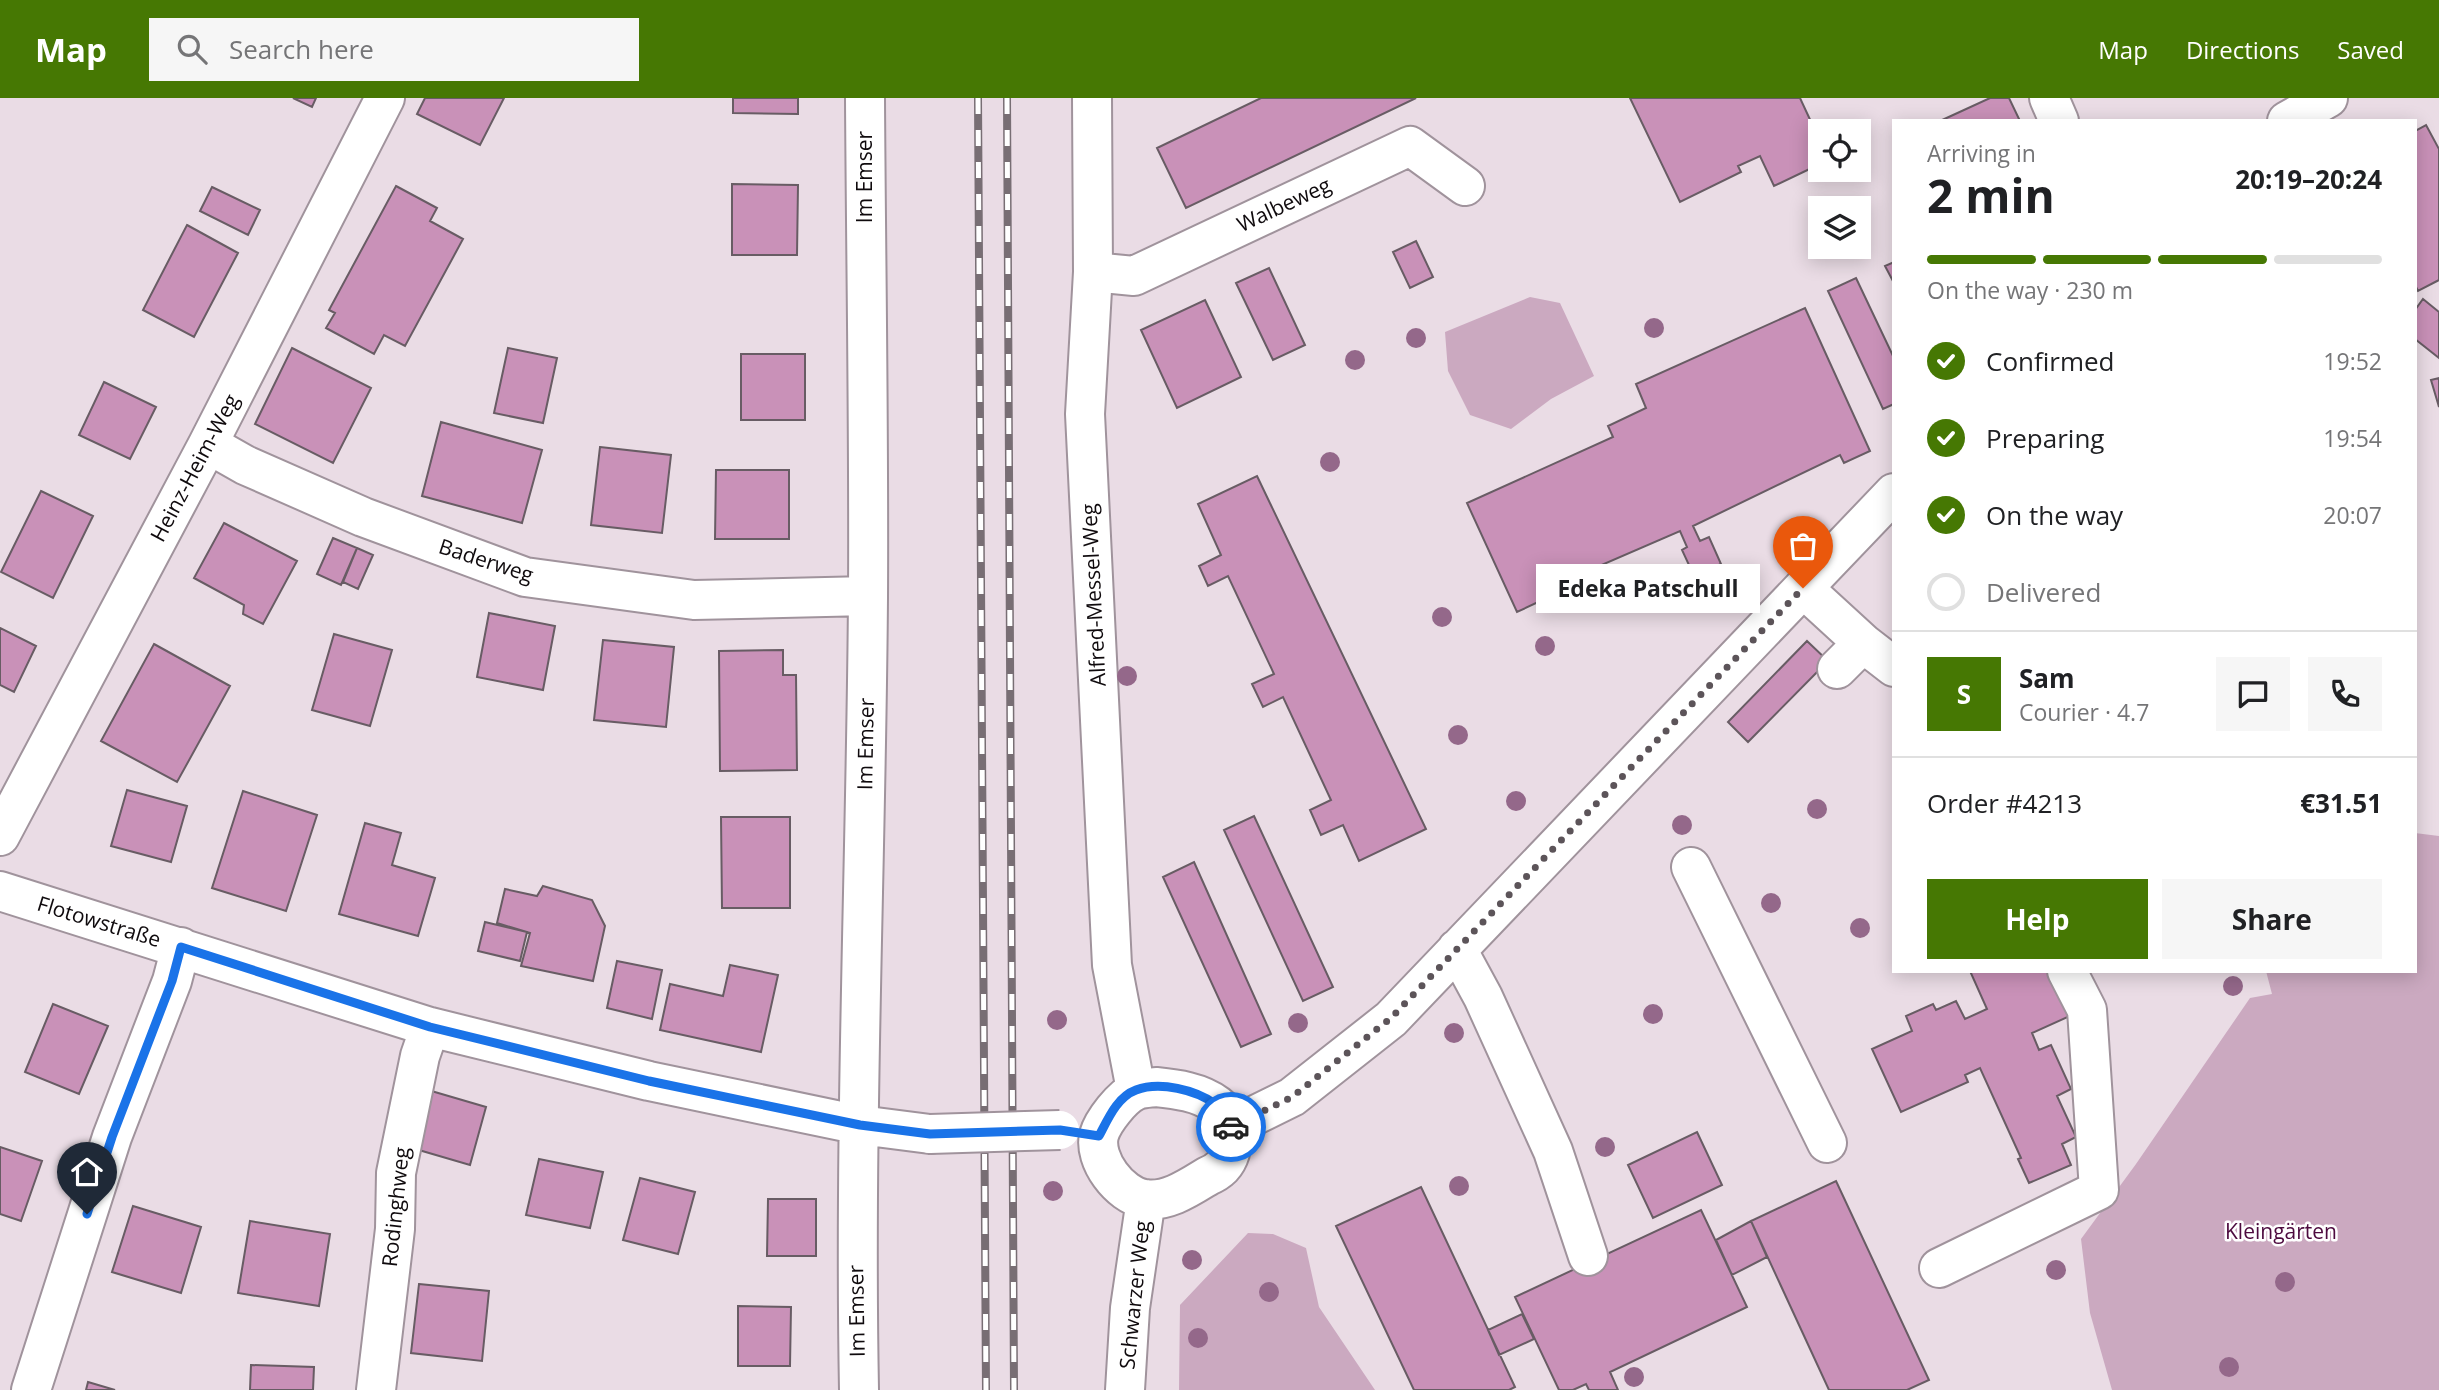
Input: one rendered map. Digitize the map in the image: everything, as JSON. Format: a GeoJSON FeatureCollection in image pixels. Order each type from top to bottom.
{"type":"FeatureCollection","features":[{"type":"Feature","properties":{"kind":"street","name":"Heinz-Heim-Weg"},"geometry":{"type":"LineString","coordinates":[[0,836],[208,444],[385,98]]}},
{"type":"Feature","properties":{"kind":"street","name":"Im Emser"},"geometry":{"type":"LineString","coordinates":[[859,1390],[856,1252],[868,596],[865,98]]}},
{"type":"Feature","properties":{"kind":"street","name":"Alfred-Messel-Weg"},"geometry":{"type":"LineString","coordinates":[[1092,98],[1093,272],[1085,414],[1112,965],[1136,1090]]}},
{"type":"Feature","properties":{"kind":"street"},"geometry":{"type":"LineString","coordinates":[[2049,98],[2058,119]]}},
{"type":"Feature","properties":{"kind":"street"},"geometry":{"type":"LineString","coordinates":[[2291,119],[2328,98]]}},
{"type":"Feature","properties":{"kind":"street","name":"Walbeweg"},"geometry":{"type":"LineString","coordinates":[[1093,272],[1134,275],[1410,146],[1465,186]]}},
{"type":"Feature","properties":{"kind":"street","name":"Baderweg"},"geometry":{"type":"LineString","coordinates":[[208,444],[244,465],[363,517],[525,578],[694,600],[868,596]]}},
{"type":"Feature","properties":{"kind":"street"},"geometry":{"type":"LineString","coordinates":[[1099,1136],[1113,1110],[1136,1090],[1167,1088],[1198,1096],[1217,1105],[1231,1127],[1292,1097],[1391,1018],[1892,495]]}},
{"type":"Feature","properties":{"kind":"street"},"geometry":{"type":"LineString","coordinates":[[1803,588],[1850,656],[1892,666]]}},
{"type":"Feature","properties":{"kind":"street"},"geometry":{"type":"LineString","coordinates":[[1691,867],[1827,1143]]}},
{"type":"Feature","properties":{"kind":"street","name":"Flotowstraße"},"geometry":{"type":"LineString","coordinates":[[0,891],[430,1027],[649,1081],[860,1125],[930,1134],[1060,1130],[1099,1136]]}},
{"type":"Feature","properties":{"kind":"street"},"geometry":{"type":"LineString","coordinates":[[31,1390],[112,1137],[172,981],[181,947]]}},
{"type":"Feature","properties":{"kind":"street"},"geometry":{"type":"LineString","coordinates":[[1457,949],[1500,1034],[1553,1151],[1588,1256]]}},
{"type":"Feature","properties":{"kind":"street"},"geometry":{"type":"LineString","coordinates":[[1939,1268],[2099,1191],[2087,1010],[2068,973]]}},
{"type":"Feature","properties":{"kind":"street","name":"Rodinghweg"},"geometry":{"type":"LineString","coordinates":[[376,1390],[395,1230],[396,1172],[420,1056],[430,1027]]}},
{"type":"Feature","properties":{"kind":"street","name":"Schwarzer Weg"},"geometry":{"type":"LineString","coordinates":[[1099,1136],[1102,1160],[1113,1180],[1130,1194],[1146,1199],[1174,1195],[1221,1169],[1230,1155],[1231,1127]]}},
{"type":"Feature","properties":{"kind":"street","name":"Schwarzer Weg"},"geometry":{"type":"LineString","coordinates":[[1125,1390],[1130,1308],[1146,1199]]}},
{"type":"Feature","properties":{"kind":"green space"},"geometry":{"type":"Polygon","coordinates":[[[1530,297],[1560,303],[1594,376],[1551,399],[1511,429],[1470,415],[1448,371],[1445,332],[1530,297]]]}},
{"type":"Feature","properties":{"kind":"green space","name":"Kleingärten"},"geometry":{"type":"Polygon","coordinates":[[[2417,833],[2439,836],[2439,1390],[2112,1390],[2090,1313],[2081,1239],[2250,998],[2272,994],[2267,973],[2417,973],[2417,833]]]}},
{"type":"Feature","properties":{"kind":"green space"},"geometry":{"type":"Polygon","coordinates":[[[1248,1233],[1273,1234],[1306,1248],[1319,1307],[1375,1390],[1179,1390],[1180,1305],[1248,1233]]]}},
{"type":"Feature","properties":{"kind":"building"},"geometry":{"type":"Polygon","coordinates":[[[293,98],[316,98],[312,107],[293,98]]]}},
{"type":"Feature","properties":{"kind":"building"},"geometry":{"type":"Polygon","coordinates":[[[425,98],[504,98],[480,145],[417,114],[425,98]]]}},
{"type":"Feature","properties":{"kind":"building"},"geometry":{"type":"Polygon","coordinates":[[[733,98],[798,98],[798,114],[733,113],[733,98]]]}},
{"type":"Feature","properties":{"kind":"building"},"geometry":{"type":"Polygon","coordinates":[[[1261,98],[1416,98],[1186,208],[1157,148],[1261,98]]]}},
{"type":"Feature","properties":{"kind":"building"},"geometry":{"type":"Polygon","coordinates":[[[1630,98],[1800,98],[1810,119],[1808,170],[1774,186],[1760,156],[1738,166],[1741,172],[1680,202],[1630,98]]]}},
{"type":"Feature","properties":{"kind":"building"},"geometry":{"type":"Polygon","coordinates":[[[1990,98],[2009,98],[2019,119],[1944,119],[1990,98]]]}},
{"type":"Feature","properties":{"kind":"building"},"geometry":{"type":"Polygon","coordinates":[[[2426,125],[2439,149],[2439,280],[2418,291],[2417,289],[2417,130],[2426,125]]]}},
{"type":"Feature","properties":{"kind":"building"},"geometry":{"type":"Polygon","coordinates":[[[732,184],[798,185],[797,255],[732,255],[732,184]]]}},
{"type":"Feature","properties":{"kind":"building"},"geometry":{"type":"Polygon","coordinates":[[[396,186],[437,208],[430,221],[463,239],[405,346],[384,335],[374,354],[326,328],[335,313],[329,310],[396,186]]]}},
{"type":"Feature","properties":{"kind":"building"},"geometry":{"type":"Polygon","coordinates":[[[212,187],[260,210],[248,235],[200,211],[212,187]]]}},
{"type":"Feature","properties":{"kind":"building"},"geometry":{"type":"Polygon","coordinates":[[[187,225],[238,253],[194,337],[143,310],[187,225]]]}},
{"type":"Feature","properties":{"kind":"building"},"geometry":{"type":"Polygon","coordinates":[[[1416,241],[1433,277],[1410,288],[1393,252],[1416,241]]]}},
{"type":"Feature","properties":{"kind":"building"},"geometry":{"type":"Polygon","coordinates":[[[1892,263],[1892,279],[1885,266],[1892,263]]]}},
{"type":"Feature","properties":{"kind":"building"},"geometry":{"type":"Polygon","coordinates":[[[1269,268],[1305,345],[1273,360],[1236,283],[1269,268]]]}},
{"type":"Feature","properties":{"kind":"building"},"geometry":{"type":"Polygon","coordinates":[[[1856,278],[1892,354],[1892,405],[1883,409],[1828,291],[1856,278]]]}},
{"type":"Feature","properties":{"kind":"building"},"geometry":{"type":"Polygon","coordinates":[[[2423,299],[2439,312],[2439,358],[2417,341],[2417,307],[2423,299]]]}},
{"type":"Feature","properties":{"kind":"building"},"geometry":{"type":"Polygon","coordinates":[[[1205,300],[1241,377],[1177,408],[1141,330],[1205,300]]]}},
{"type":"Feature","properties":{"kind":"building"},"geometry":{"type":"Polygon","coordinates":[[[1805,308],[1870,451],[1844,463],[1840,455],[1693,526],[1700,541],[1709,537],[1721,564],[1694,576],[1682,550],[1687,547],[1680,531],[1546,589],[1549,597],[1517,612],[1467,503],[1613,437],[1608,426],[1646,408],[1636,384],[1805,308]]]}},
{"type":"Feature","properties":{"kind":"building"},"geometry":{"type":"Polygon","coordinates":[[[292,348],[371,388],[333,463],[255,424],[292,348]]]}},
{"type":"Feature","properties":{"kind":"building"},"geometry":{"type":"Polygon","coordinates":[[[508,348],[557,358],[543,423],[494,413],[508,348]]]}},
{"type":"Feature","properties":{"kind":"building"},"geometry":{"type":"Polygon","coordinates":[[[741,354],[805,354],[805,420],[741,420],[741,354]]]}},
{"type":"Feature","properties":{"kind":"building"},"geometry":{"type":"Polygon","coordinates":[[[2439,378],[2439,407],[2431,380],[2439,378]]]}},
{"type":"Feature","properties":{"kind":"building"},"geometry":{"type":"Polygon","coordinates":[[[104,382],[156,407],[130,459],[79,435],[104,382]]]}},
{"type":"Feature","properties":{"kind":"building"},"geometry":{"type":"Polygon","coordinates":[[[441,422],[542,450],[522,523],[422,496],[441,422]]]}},
{"type":"Feature","properties":{"kind":"building"},"geometry":{"type":"Polygon","coordinates":[[[600,447],[671,455],[662,533],[591,525],[600,447]]]}},
{"type":"Feature","properties":{"kind":"building"},"geometry":{"type":"Polygon","coordinates":[[[716,470],[789,470],[789,539],[715,539],[716,470]]]}},
{"type":"Feature","properties":{"kind":"building"},"geometry":{"type":"Polygon","coordinates":[[[1257,476],[1426,829],[1359,861],[1343,825],[1321,835],[1310,810],[1331,800],[1283,697],[1263,707],[1252,684],[1274,674],[1228,576],[1208,586],[1199,566],[1221,555],[1198,504],[1257,476]]]}},
{"type":"Feature","properties":{"kind":"building"},"geometry":{"type":"Polygon","coordinates":[[[41,491],[93,516],[53,598],[1,572],[41,491]]]}},
{"type":"Feature","properties":{"kind":"building"},"geometry":{"type":"Polygon","coordinates":[[[224,523],[297,561],[263,624],[243,614],[244,605],[194,578],[224,523]]]}},
{"type":"Feature","properties":{"kind":"building"},"geometry":{"type":"Polygon","coordinates":[[[333,538],[357,548],[341,585],[317,574],[333,538]]]}},
{"type":"Feature","properties":{"kind":"building"},"geometry":{"type":"Polygon","coordinates":[[[357,548],[373,555],[358,589],[343,582],[357,548]]]}},
{"type":"Feature","properties":{"kind":"building"},"geometry":{"type":"Polygon","coordinates":[[[489,613],[555,626],[543,690],[477,677],[489,613]]]}},
{"type":"Feature","properties":{"kind":"building"},"geometry":{"type":"Polygon","coordinates":[[[0,628],[36,646],[14,692],[0,685],[0,628]]]}},
{"type":"Feature","properties":{"kind":"building"},"geometry":{"type":"Polygon","coordinates":[[[334,634],[392,650],[370,726],[312,710],[334,634]]]}},
{"type":"Feature","properties":{"kind":"building"},"geometry":{"type":"Polygon","coordinates":[[[603,640],[674,647],[666,727],[594,720],[603,640]]]}},
{"type":"Feature","properties":{"kind":"building"},"geometry":{"type":"Polygon","coordinates":[[[1807,641],[1828,661],[1748,742],[1728,722],[1807,641]]]}},
{"type":"Feature","properties":{"kind":"building"},"geometry":{"type":"Polygon","coordinates":[[[154,644],[230,686],[177,782],[101,741],[154,644]]]}},
{"type":"Feature","properties":{"kind":"building"},"geometry":{"type":"Polygon","coordinates":[[[783,650],[783,675],[796,675],[797,770],[720,771],[719,651],[783,650]]]}},
{"type":"Feature","properties":{"kind":"building"},"geometry":{"type":"Polygon","coordinates":[[[127,790],[187,806],[171,862],[111,846],[127,790]]]}},
{"type":"Feature","properties":{"kind":"building"},"geometry":{"type":"Polygon","coordinates":[[[243,791],[317,815],[286,911],[212,888],[243,791]]]}},
{"type":"Feature","properties":{"kind":"building"},"geometry":{"type":"Polygon","coordinates":[[[1254,816],[1333,987],[1303,1001],[1224,830],[1254,816]]]}},
{"type":"Feature","properties":{"kind":"building"},"geometry":{"type":"Polygon","coordinates":[[[721,817],[790,817],[790,908],[722,908],[721,817]]]}},
{"type":"Feature","properties":{"kind":"building"},"geometry":{"type":"Polygon","coordinates":[[[365,823],[401,833],[392,865],[435,878],[418,936],[339,914],[365,823]]]}},
{"type":"Feature","properties":{"kind":"building"},"geometry":{"type":"Polygon","coordinates":[[[1194,862],[1271,1034],[1241,1047],[1163,877],[1194,862]]]}},
{"type":"Feature","properties":{"kind":"building"},"geometry":{"type":"Polygon","coordinates":[[[543,886],[592,900],[605,926],[593,981],[521,966],[530,933],[497,923],[505,889],[537,896],[543,886]]]}},
{"type":"Feature","properties":{"kind":"building"},"geometry":{"type":"Polygon","coordinates":[[[485,922],[527,932],[520,961],[478,951],[485,922]]]}},
{"type":"Feature","properties":{"kind":"building"},"geometry":{"type":"Polygon","coordinates":[[[617,961],[662,970],[652,1019],[607,1008],[617,961]]]}},
{"type":"Feature","properties":{"kind":"building"},"geometry":{"type":"Polygon","coordinates":[[[730,965],[778,975],[761,1052],[660,1030],[670,984],[723,996],[730,965]]]}},
{"type":"Feature","properties":{"kind":"building"},"geometry":{"type":"Polygon","coordinates":[[[1971,973],[2053,973],[2072,1015],[2032,1033],[2039,1050],[2051,1045],[2071,1089],[2057,1096],[2076,1137],[2062,1144],[2071,1165],[2029,1183],[2018,1159],[2021,1158],[1980,1068],[1965,1075],[1968,1082],[1901,1112],[1872,1049],[1912,1031],[1906,1016],[1933,1004],[1936,1010],[1956,1001],[1965,1019],[1987,1009],[1971,973]]]}},
{"type":"Feature","properties":{"kind":"building"},"geometry":{"type":"Polygon","coordinates":[[[53,1004],[108,1026],[79,1094],[25,1072],[53,1004]]]}},
{"type":"Feature","properties":{"kind":"building"},"geometry":{"type":"Polygon","coordinates":[[[428,1090],[486,1107],[470,1165],[412,1148],[428,1090]]]}},
{"type":"Feature","properties":{"kind":"building"},"geometry":{"type":"Polygon","coordinates":[[[1697,1132],[1722,1185],[1653,1218],[1628,1165],[1697,1132]]]}},
{"type":"Feature","properties":{"kind":"building"},"geometry":{"type":"Polygon","coordinates":[[[0,1147],[42,1161],[21,1221],[0,1214],[0,1147]]]}},
{"type":"Feature","properties":{"kind":"building"},"geometry":{"type":"Polygon","coordinates":[[[539,1159],[603,1172],[590,1228],[526,1215],[539,1159]]]}},
{"type":"Feature","properties":{"kind":"building"},"geometry":{"type":"Polygon","coordinates":[[[640,1178],[695,1192],[678,1254],[623,1240],[640,1178]]]}},
{"type":"Feature","properties":{"kind":"building"},"geometry":{"type":"Polygon","coordinates":[[[1836,1181],[1929,1380],[1907,1390],[1829,1390],[1751,1221],[1836,1181]]]}},
{"type":"Feature","properties":{"kind":"building"},"geometry":{"type":"Polygon","coordinates":[[[1421,1187],[1515,1387],[1509,1390],[1414,1390],[1336,1226],[1421,1187]]]}},
{"type":"Feature","properties":{"kind":"building"},"geometry":{"type":"Polygon","coordinates":[[[768,1199],[816,1199],[816,1256],[767,1256],[768,1199]]]}},
{"type":"Feature","properties":{"kind":"building"},"geometry":{"type":"Polygon","coordinates":[[[133,1206],[201,1227],[181,1293],[112,1272],[133,1206]]]}},
{"type":"Feature","properties":{"kind":"building"},"geometry":{"type":"Polygon","coordinates":[[[1701,1210],[1747,1307],[1610,1372],[1618,1390],[1589,1390],[1586,1384],[1573,1390],[1559,1390],[1515,1297],[1701,1210]]]}},
{"type":"Feature","properties":{"kind":"building"},"geometry":{"type":"Polygon","coordinates":[[[250,1221],[330,1234],[319,1306],[238,1293],[250,1221]]]}},
{"type":"Feature","properties":{"kind":"building"},"geometry":{"type":"Polygon","coordinates":[[[1751,1221],[1767,1257],[1732,1275],[1716,1240],[1751,1221]]]}},
{"type":"Feature","properties":{"kind":"building"},"geometry":{"type":"Polygon","coordinates":[[[419,1284],[489,1291],[482,1361],[411,1353],[419,1284]]]}},
{"type":"Feature","properties":{"kind":"building"},"geometry":{"type":"Polygon","coordinates":[[[738,1306],[791,1307],[790,1366],[738,1366],[738,1306]]]}},
{"type":"Feature","properties":{"kind":"building"},"geometry":{"type":"Polygon","coordinates":[[[1522,1314],[1534,1339],[1499,1355],[1488,1330],[1522,1314]]]}},
{"type":"Feature","properties":{"kind":"building"},"geometry":{"type":"Polygon","coordinates":[[[251,1365],[314,1367],[313,1390],[250,1390],[251,1365]]]}},
{"type":"Feature","properties":{"kind":"building"},"geometry":{"type":"Polygon","coordinates":[[[88,1382],[115,1390],[86,1390],[88,1382]]]}},
{"type":"Feature","properties":{"kind":"railway"},"geometry":{"type":"LineString","coordinates":[[978,98],[986,1390]]}},
{"type":"Feature","properties":{"kind":"railway"},"geometry":{"type":"LineString","coordinates":[[1007,98],[1014,1390]]}},
{"type":"Feature","properties":{"kind":"way so far"},"geometry":{"type":"LineString","coordinates":[[1231,1127],[1292,1097],[1391,1018],[1803,588]]}},
{"type":"Feature","properties":{"kind":"place","name":"Edeka Patschull"},"geometry":{"type":"Point","coordinates":[1803,588]}},
{"type":"Feature","properties":{"kind":"route"},"geometry":{"type":"LineString","coordinates":[[87,1214],[112,1137],[172,981],[181,947],[430,1027],[649,1081],[860,1125],[930,1134],[1060,1130],[1099,1136],[1113,1110],[1125,1098],[1136,1090],[1156,1087],[1178,1089],[1217,1105],[1231,1127]]}}]}
